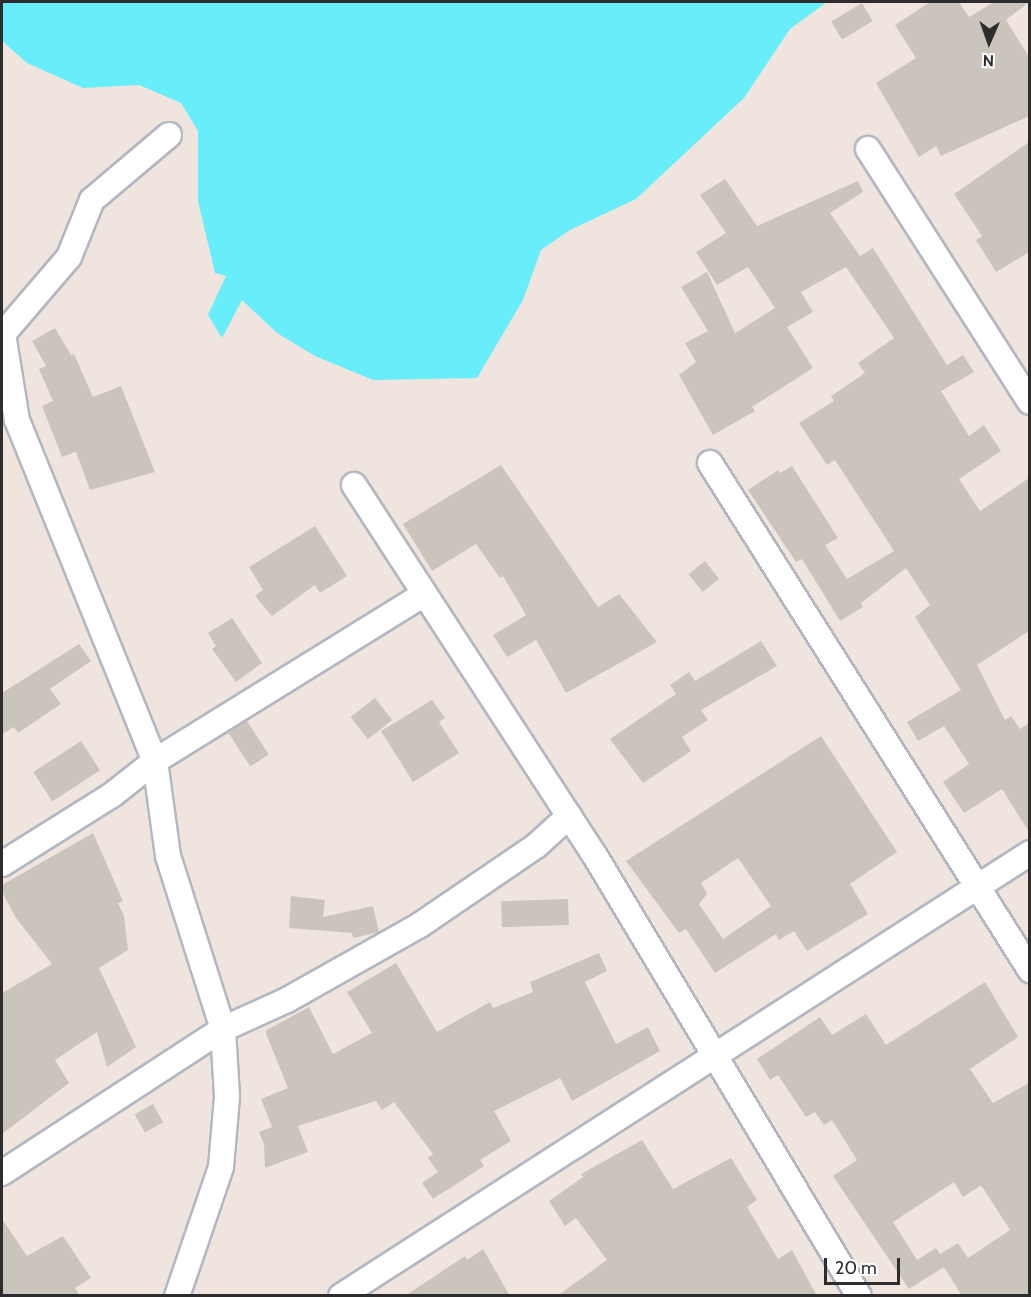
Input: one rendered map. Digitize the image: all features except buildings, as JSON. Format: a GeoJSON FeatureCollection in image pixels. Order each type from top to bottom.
{"type":"FeatureCollection","features":[{"type":"Feature","properties":{"kind":"street"},"geometry":{"type":"LineString","coordinates":[[168,135],[92,200],[69,257],[3,333],[9,422],[155,761],[168,855],[223,1029],[227,1097],[221,1167],[177,1296]]}},
{"type":"Feature","properties":{"kind":"street"},"geometry":{"type":"LineString","coordinates":[[868,149],[1029,402]]}},
{"type":"Feature","properties":{"kind":"street"},"geometry":{"type":"LineString","coordinates":[[710,463],[1029,970]]}},
{"type":"Feature","properties":{"kind":"street"},"geometry":{"type":"LineString","coordinates":[[354,485],[569,816],[718,1055],[859,1296]]}},
{"type":"Feature","properties":{"kind":"street"},"geometry":{"type":"LineString","coordinates":[[2,864],[112,795],[155,761],[424,594]]}},
{"type":"Feature","properties":{"kind":"street"},"geometry":{"type":"LineString","coordinates":[[2,1173],[223,1029],[287,1000],[420,925],[536,846],[569,816]]}},
{"type":"Feature","properties":{"kind":"street"},"geometry":{"type":"LineString","coordinates":[[341,1296],[1029,853]]}},
{"type":"Feature","properties":{"kind":"water"},"geometry":{"type":"Polygon","coordinates":[[[2,2],[827,2],[790,29],[744,98],[636,199],[570,230],[541,250],[523,300],[477,378],[373,380],[315,356],[277,333],[242,300],[222,338],[208,315],[226,276],[215,273],[198,201],[198,131],[181,103],[139,85],[83,88],[27,63],[2,41],[2,2]]]}}]}
